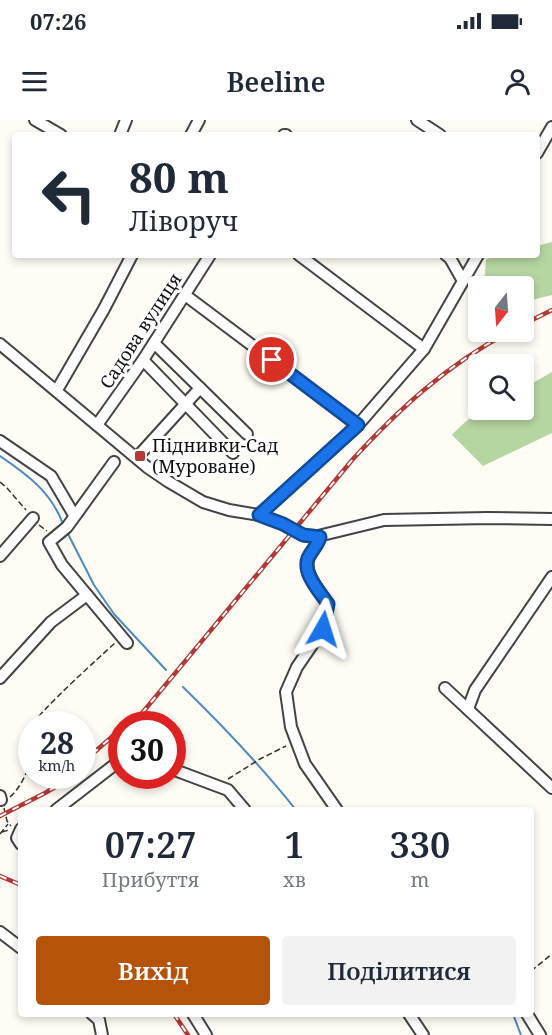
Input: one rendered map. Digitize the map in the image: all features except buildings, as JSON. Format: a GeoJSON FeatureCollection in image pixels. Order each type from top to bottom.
{"type":"FeatureCollection","features":[{"type":"Feature","properties":{"kind":"street"},"geometry":{"type":"LineString","coordinates":[[35,120],[56,132]]}},
{"type":"Feature","properties":{"kind":"street"},"geometry":{"type":"LineString","coordinates":[[417,120],[435,132]]}},
{"type":"Feature","properties":{"kind":"street"},"geometry":{"type":"LineString","coordinates":[[540,148],[552,127]]}},
{"type":"Feature","properties":{"kind":"street"},"geometry":{"type":"LineString","coordinates":[[57,390],[130,258]]}},
{"type":"Feature","properties":{"kind":"street","name":"Садова вулиця"},"geometry":{"type":"LineString","coordinates":[[97,425],[143,360],[208,258]]}},
{"type":"Feature","properties":{"kind":"street"},"geometry":{"type":"LineString","coordinates":[[303,258],[424,349]]}},
{"type":"Feature","properties":{"kind":"street"},"geometry":{"type":"LineString","coordinates":[[450,258],[463,280]]}},
{"type":"Feature","properties":{"kind":"street"},"geometry":{"type":"LineString","coordinates":[[259,515],[358,425],[424,349],[476,258]]}},
{"type":"Feature","properties":{"kind":"street"},"geometry":{"type":"LineString","coordinates":[[185,295],[358,425]]}},
{"type":"Feature","properties":{"kind":"street"},"geometry":{"type":"LineString","coordinates":[[154,343],[247,434]]}},
{"type":"Feature","properties":{"kind":"street"},"geometry":{"type":"LineString","coordinates":[[0,344],[147,467],[192,497],[216,507],[259,515],[303,535],[320,537],[367,522],[384,520],[552,519]]}},
{"type":"Feature","properties":{"kind":"street"},"geometry":{"type":"LineString","coordinates":[[143,360],[233,453]]}},
{"type":"Feature","properties":{"kind":"street"},"geometry":{"type":"LineString","coordinates":[[141,453],[200,388]]}},
{"type":"Feature","properties":{"kind":"street"},"geometry":{"type":"LineString","coordinates":[[0,441],[51,476],[74,515]]}},
{"type":"Feature","properties":{"kind":"street"},"geometry":{"type":"LineString","coordinates":[[114,462],[65,529],[50,542],[62,565],[125,640]]}},
{"type":"Feature","properties":{"kind":"street"},"geometry":{"type":"LineString","coordinates":[[0,556],[33,518]]}},
{"type":"Feature","properties":{"kind":"street"},"geometry":{"type":"LineString","coordinates":[[320,537],[306,566],[307,572],[328,604],[323,629],[297,667],[286,692],[291,727],[305,764],[336,807]]}},
{"type":"Feature","properties":{"kind":"street"},"geometry":{"type":"LineString","coordinates":[[468,709],[475,690],[552,577]]}},
{"type":"Feature","properties":{"kind":"street"},"geometry":{"type":"LineString","coordinates":[[0,678],[51,622],[87,595]]}},
{"type":"Feature","properties":{"kind":"street"},"geometry":{"type":"LineString","coordinates":[[445,688],[552,788]]}},
{"type":"Feature","properties":{"kind":"street"},"geometry":{"type":"LineString","coordinates":[[60,807],[108,770]]}},
{"type":"Feature","properties":{"kind":"street"},"geometry":{"type":"LineString","coordinates":[[186,774],[228,790],[242,807]]}},
{"type":"Feature","properties":{"kind":"street"},"geometry":{"type":"LineString","coordinates":[[0,932],[18,946]]}},
{"type":"Feature","properties":{"kind":"street"},"geometry":{"type":"LineString","coordinates":[[96,1017],[99,1020],[102,1035]]}},
{"type":"Feature","properties":{"kind":"street"},"geometry":{"type":"LineString","coordinates":[[195,1017],[206,1035]]}},
{"type":"Feature","properties":{"kind":"street"},"geometry":{"type":"LineString","coordinates":[[411,1017],[423,1035]]}},
{"type":"Feature","properties":{"kind":"street"},"geometry":{"type":"LineString","coordinates":[[529,1017],[540,1035]]}},
{"type":"Feature","properties":{"kind":"path"},"geometry":{"type":"LineString","coordinates":[[0,483],[45,531],[65,529]]}},
{"type":"Feature","properties":{"kind":"path"},"geometry":{"type":"LineString","coordinates":[[44,711],[125,640]]}},
{"type":"Feature","properties":{"kind":"path"},"geometry":{"type":"LineString","coordinates":[[217,786],[261,758],[297,741]]}},
{"type":"Feature","properties":{"kind":"path"},"geometry":{"type":"LineString","coordinates":[[1,833],[15,829],[9,824],[1,800],[12,795],[18,788]]}},
{"type":"Feature","properties":{"kind":"path"},"geometry":{"type":"LineString","coordinates":[[1,833],[9,824]]}},
{"type":"Feature","properties":{"kind":"path"},"geometry":{"type":"LineString","coordinates":[[534,969],[552,954]]}},
{"type":"Feature","properties":{"kind":"green space"},"geometry":{"type":"Polygon","coordinates":[[[552,242],[552,295],[534,300],[534,276],[485,276],[486,259],[540,258],[540,245],[552,242]]]}},
{"type":"Feature","properties":{"kind":"green space"},"geometry":{"type":"Polygon","coordinates":[[[552,372],[552,433],[483,466],[452,435],[468,420],[534,420],[534,382],[552,372]]]}},
{"type":"Feature","properties":{"kind":"waterway"},"geometry":{"type":"LineString","coordinates":[[0,456],[38,485],[52,503],[63,524]]}},
{"type":"Feature","properties":{"kind":"waterway"},"geometry":{"type":"LineString","coordinates":[[67,532],[94,585],[114,614],[166,670]]}},
{"type":"Feature","properties":{"kind":"waterway"},"geometry":{"type":"LineString","coordinates":[[183,687],[213,716],[293,807]]}},
{"type":"Feature","properties":{"kind":"waterway"},"geometry":{"type":"LineString","coordinates":[[514,1017],[521,1035]]}},
{"type":"Feature","properties":{"kind":"railway"},"geometry":{"type":"LineString","coordinates":[[534,319],[552,310]]}},
{"type":"Feature","properties":{"kind":"railway"},"geometry":{"type":"LineString","coordinates":[[144,711],[353,459],[425,389],[491,342]]}},
{"type":"Feature","properties":{"kind":"railway"},"geometry":{"type":"LineString","coordinates":[[96,751],[108,740]]}},
{"type":"Feature","properties":{"kind":"railway"},"geometry":{"type":"LineString","coordinates":[[0,816],[52,789]]}},
{"type":"Feature","properties":{"kind":"railway"},"geometry":{"type":"LineString","coordinates":[[0,876],[18,884]]}},
{"type":"Feature","properties":{"kind":"railway"},"geometry":{"type":"LineString","coordinates":[[176,1017],[188,1035]]}},
{"type":"Feature","properties":{"kind":"place","name":"Піднивки-Сад (Муроване)"},"geometry":{"type":"Point","coordinates":[140,456]}},
{"type":"Feature","properties":{"kind":"route"},"geometry":{"type":"LineString","coordinates":[[272,360],[358,425],[259,515],[303,535],[320,537],[306,566],[307,572],[328,604],[323,629]]}}]}
